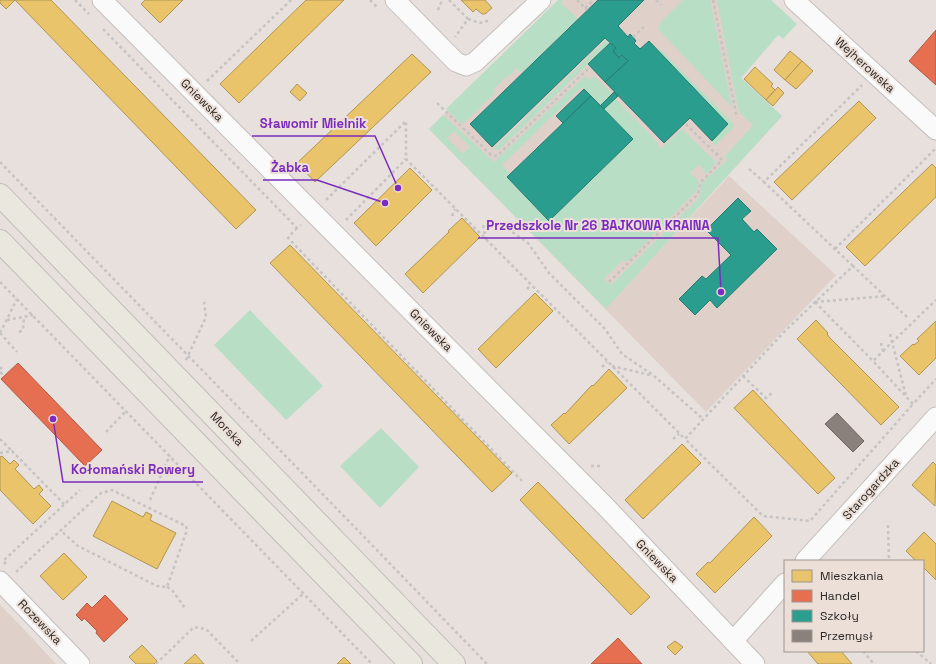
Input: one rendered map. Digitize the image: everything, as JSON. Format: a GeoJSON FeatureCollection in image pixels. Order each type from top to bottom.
{"type":"FeatureCollection","features":[{"type":"Feature","properties":{"kind":"main road","name":"Morska"},"geometry":{"type":"LineString","coordinates":[[0,195],[454,664]]}},
{"type":"Feature","properties":{"kind":"main road"},"geometry":{"type":"LineString","coordinates":[[0,241],[411,664]]}},
{"type":"Feature","properties":{"kind":"street","name":"Gniewska"},"geometry":{"type":"LineString","coordinates":[[102,0],[605,506],[755,664]]}},
{"type":"Feature","properties":{"kind":"street"},"geometry":{"type":"LineString","coordinates":[[394,0],[456,62],[466,66],[475,62],[541,0]]}},
{"type":"Feature","properties":{"kind":"street","name":"Wejherowska"},"geometry":{"type":"LineString","coordinates":[[794,0],[936,130]]}},
{"type":"Feature","properties":{"kind":"street","name":"Starogardzka"},"geometry":{"type":"LineString","coordinates":[[806,560],[936,417]]}},
{"type":"Feature","properties":{"kind":"street","name":"Rozewska"},"geometry":{"type":"LineString","coordinates":[[7,573],[80,664]]}},
{"type":"Feature","properties":{"kind":"street"},"geometry":{"type":"LineString","coordinates":[[733,640],[784,584]]}},
{"type":"Feature","properties":{"kind":"path"},"geometry":{"type":"LineString","coordinates":[[75,0],[91,17]]}},
{"type":"Feature","properties":{"kind":"path"},"geometry":{"type":"LineString","coordinates":[[202,85],[291,0]]}},
{"type":"Feature","properties":{"kind":"path"},"geometry":{"type":"LineString","coordinates":[[438,10],[442,0]]}},
{"type":"Feature","properties":{"kind":"path"},"geometry":{"type":"LineString","coordinates":[[449,0],[468,19],[480,23],[490,21],[494,18]]}},
{"type":"Feature","properties":{"kind":"path"},"geometry":{"type":"LineString","coordinates":[[577,0],[586,9],[594,0]]}},
{"type":"Feature","properties":{"kind":"path"},"geometry":{"type":"LineString","coordinates":[[656,0],[662,5]]}},
{"type":"Feature","properties":{"kind":"path"},"geometry":{"type":"LineString","coordinates":[[713,0],[737,118]]}},
{"type":"Feature","properties":{"kind":"path"},"geometry":{"type":"LineString","coordinates":[[460,32],[468,19]]}},
{"type":"Feature","properties":{"kind":"path"},"geometry":{"type":"LineString","coordinates":[[633,37],[645,26]]}},
{"type":"Feature","properties":{"kind":"path"},"geometry":{"type":"LineString","coordinates":[[102,28],[297,228]]}},
{"type":"Feature","properties":{"kind":"path"},"geometry":{"type":"LineString","coordinates":[[437,103],[491,155],[497,156],[590,66]]}},
{"type":"Feature","properties":{"kind":"path"},"geometry":{"type":"LineString","coordinates":[[764,182],[867,80]]}},
{"type":"Feature","properties":{"kind":"path"},"geometry":{"type":"LineString","coordinates":[[345,221],[406,159],[406,121],[288,238],[522,481]]}},
{"type":"Feature","properties":{"kind":"path"},"geometry":{"type":"LineString","coordinates":[[609,282],[698,194],[701,182],[722,160],[685,123]]}},
{"type":"Feature","properties":{"kind":"path"},"geometry":{"type":"LineString","coordinates":[[835,248],[936,148]]}},
{"type":"Feature","properties":{"kind":"path"},"geometry":{"type":"LineString","coordinates":[[716,155],[720,150]]}},
{"type":"Feature","properties":{"kind":"path"},"geometry":{"type":"LineString","coordinates":[[406,159],[607,362],[763,516],[810,521],[936,379]]}},
{"type":"Feature","properties":{"kind":"path"},"geometry":{"type":"LineString","coordinates":[[0,162],[98,264],[190,355],[487,664]]}},
{"type":"Feature","properties":{"kind":"path"},"geometry":{"type":"LineString","coordinates":[[749,169],[907,317]]}},
{"type":"Feature","properties":{"kind":"path"},"geometry":{"type":"LineString","coordinates":[[452,216],[456,209]]}},
{"type":"Feature","properties":{"kind":"path"},"geometry":{"type":"LineString","coordinates":[[487,241],[483,225],[498,222],[528,243],[549,273],[605,329],[622,354],[653,375],[703,419]]}},
{"type":"Feature","properties":{"kind":"path"},"geometry":{"type":"LineString","coordinates":[[684,439],[785,331],[853,266]]}},
{"type":"Feature","properties":{"kind":"path"},"geometry":{"type":"LineString","coordinates":[[0,282],[372,664]]}},
{"type":"Feature","properties":{"kind":"path"},"geometry":{"type":"LineString","coordinates":[[527,289],[531,285]]}},
{"type":"Feature","properties":{"kind":"path"},"geometry":{"type":"LineString","coordinates":[[815,302],[886,296]]}},
{"type":"Feature","properties":{"kind":"path"},"geometry":{"type":"LineString","coordinates":[[17,299],[0,333],[17,352]]}},
{"type":"Feature","properties":{"kind":"path"},"geometry":{"type":"LineString","coordinates":[[873,361],[936,300]]}},
{"type":"Feature","properties":{"kind":"path"},"geometry":{"type":"LineString","coordinates":[[186,361],[206,317],[204,302]]}},
{"type":"Feature","properties":{"kind":"path"},"geometry":{"type":"LineString","coordinates":[[815,302],[913,404]]}},
{"type":"Feature","properties":{"kind":"path"},"geometry":{"type":"LineString","coordinates":[[6,320],[33,316]]}},
{"type":"Feature","properties":{"kind":"path"},"geometry":{"type":"LineString","coordinates":[[19,332],[24,330],[24,317]]}},
{"type":"Feature","properties":{"kind":"path"},"geometry":{"type":"LineString","coordinates":[[890,334],[906,396]]}},
{"type":"Feature","properties":{"kind":"path"},"geometry":{"type":"LineString","coordinates":[[881,343],[882,351]]}},
{"type":"Feature","properties":{"kind":"path"},"geometry":{"type":"LineString","coordinates":[[602,367],[607,362]]}},
{"type":"Feature","properties":{"kind":"path"},"geometry":{"type":"LineString","coordinates":[[611,366],[653,375]]}},
{"type":"Feature","properties":{"kind":"path"},"geometry":{"type":"LineString","coordinates":[[0,376],[2,374],[1,369]]}},
{"type":"Feature","properties":{"kind":"path"},"geometry":{"type":"LineString","coordinates":[[743,376],[766,398],[772,392]]}},
{"type":"Feature","properties":{"kind":"path"},"geometry":{"type":"LineString","coordinates":[[106,432],[126,411]]}},
{"type":"Feature","properties":{"kind":"path"},"geometry":{"type":"LineString","coordinates":[[673,439],[679,434]]}},
{"type":"Feature","properties":{"kind":"path"},"geometry":{"type":"LineString","coordinates":[[0,439],[64,504]]}},
{"type":"Feature","properties":{"kind":"path"},"geometry":{"type":"LineString","coordinates":[[0,453],[12,451]]}},
{"type":"Feature","properties":{"kind":"path"},"geometry":{"type":"LineString","coordinates":[[150,500],[170,456]]}},
{"type":"Feature","properties":{"kind":"path"},"geometry":{"type":"LineString","coordinates":[[3,561],[80,490]]}},
{"type":"Feature","properties":{"kind":"path"},"geometry":{"type":"LineString","coordinates":[[0,558],[3,561],[7,573],[15,574],[101,493],[112,490],[186,526],[187,535],[167,587]]}},
{"type":"Feature","properties":{"kind":"path"},"geometry":{"type":"LineString","coordinates":[[888,525],[888,560]]}},
{"type":"Feature","properties":{"kind":"path"},"geometry":{"type":"LineString","coordinates":[[60,530],[78,546],[157,586],[167,587],[172,590],[185,608]]}},
{"type":"Feature","properties":{"kind":"path"},"geometry":{"type":"LineString","coordinates":[[251,641],[304,594]]}},
{"type":"Feature","properties":{"kind":"path"},"geometry":{"type":"LineString","coordinates":[[156,664],[194,627],[206,630],[238,663]]}},
{"type":"Feature","properties":{"kind":"path"},"geometry":{"type":"LineString","coordinates":[[864,652],[874,664]]}},
{"type":"Feature","properties":{"kind":"path"},"geometry":{"type":"LineString","coordinates":[[917,652],[931,664]]}},
{"type":"Feature","properties":{"kind":"shaded area"},"geometry":{"type":"Polygon","coordinates":[[[563,0],[753,0],[784,28],[741,78],[782,116],[649,262],[729,176],[836,275],[706,412],[429,129],[563,0]]]}},
{"type":"Feature","properties":{"kind":"shaded area"},"geometry":{"type":"Polygon","coordinates":[[[0,605],[17,622],[56,664],[0,664],[0,605]]]}},
{"type":"Feature","properties":{"kind":"green space"},"geometry":{"type":"Polygon","coordinates":[[[558,0],[563,0],[561,3],[578,19],[522,73],[516,68],[507,79],[505,78],[493,90],[495,93],[464,123],[461,123],[446,109],[558,0]]]}},
{"type":"Feature","properties":{"kind":"green space"},"geometry":{"type":"Polygon","coordinates":[[[683,0],[710,0],[732,107],[658,29],[660,23],[683,0]]]}},
{"type":"Feature","properties":{"kind":"green space"},"geometry":{"type":"Polygon","coordinates":[[[717,0],[771,0],[797,24],[783,39],[778,35],[741,78],[782,116],[606,309],[429,129],[443,115],[494,162],[585,76],[589,80],[594,76],[612,94],[600,106],[582,87],[502,165],[510,174],[507,177],[549,220],[633,139],[604,109],[615,98],[659,144],[658,146],[661,149],[682,129],[716,162],[707,174],[699,165],[690,173],[699,181],[698,189],[628,261],[625,262],[623,260],[604,279],[611,285],[699,198],[702,183],[727,160],[725,156],[753,125],[741,114],[738,108],[717,0]],[[454,131],[447,138],[463,154],[470,147],[454,131]]]}},
{"type":"Feature","properties":{"kind":"green space"},"geometry":{"type":"Polygon","coordinates":[[[607,39],[610,43],[499,150],[493,149],[607,39]]]}},
{"type":"Feature","properties":{"kind":"green space"},"geometry":{"type":"Polygon","coordinates":[[[661,50],[734,124],[734,127],[715,146],[712,141],[728,124],[659,52],[661,50]]]}},
{"type":"Feature","properties":{"kind":"green space"},"geometry":{"type":"Polygon","coordinates":[[[250,310],[323,386],[286,420],[214,345],[250,310]]]}},
{"type":"Feature","properties":{"kind":"green space"},"geometry":{"type":"Polygon","coordinates":[[[381,428],[419,467],[380,508],[340,466],[381,428]]]}},
{"type":"Feature","properties":{"kind":"building: Mieszkania"},"geometry":{"type":"Polygon","coordinates":[[[0,0],[15,0],[6,9],[0,3],[0,0]]]}},
{"type":"Feature","properties":{"kind":"building: Mieszkania"},"geometry":{"type":"Polygon","coordinates":[[[15,0],[51,0],[256,210],[236,229],[15,0]]]}},
{"type":"Feature","properties":{"kind":"building: Mieszkania"},"geometry":{"type":"Polygon","coordinates":[[[145,0],[183,0],[160,23],[141,4],[145,0]]]}},
{"type":"Feature","properties":{"kind":"building: Mieszkania"},"geometry":{"type":"Polygon","coordinates":[[[306,0],[344,0],[239,103],[220,84],[306,0]]]}},
{"type":"Feature","properties":{"kind":"building: Mieszkania"},"geometry":{"type":"Polygon","coordinates":[[[461,0],[485,0],[492,8],[485,14],[482,14],[476,9],[473,12],[461,0]]]}},
{"type":"Feature","properties":{"kind":"building: Mieszkania"},"geometry":{"type":"Polygon","coordinates":[[[790,51],[802,61],[785,80],[774,70],[790,51]]]}},
{"type":"Feature","properties":{"kind":"building: Mieszkania"},"geometry":{"type":"Polygon","coordinates":[[[412,54],[431,72],[315,182],[297,163],[412,54]]]}},
{"type":"Feature","properties":{"kind":"building: Mieszkania"},"geometry":{"type":"Polygon","coordinates":[[[802,61],[813,71],[796,89],[785,80],[802,61]]]}},
{"type":"Feature","properties":{"kind":"building: Mieszkania"},"geometry":{"type":"Polygon","coordinates":[[[755,67],[773,84],[771,86],[775,90],[766,100],[744,79],[755,67]]]}},
{"type":"Feature","properties":{"kind":"building: Mieszkania"},"geometry":{"type":"Polygon","coordinates":[[[297,84],[307,93],[300,101],[290,92],[297,84]]]}},
{"type":"Feature","properties":{"kind":"building: Mieszkania"},"geometry":{"type":"Polygon","coordinates":[[[778,87],[784,93],[773,106],[766,100],[778,87]]]}},
{"type":"Feature","properties":{"kind":"building: Mieszkania"},"geometry":{"type":"Polygon","coordinates":[[[859,101],[876,118],[792,200],[774,182],[859,101]]]}},
{"type":"Feature","properties":{"kind":"building: Mieszkania"},"geometry":{"type":"Polygon","coordinates":[[[932,164],[936,168],[936,197],[865,266],[846,247],[932,164]]]}},
{"type":"Feature","properties":{"kind":"building: Mieszkania"},"geometry":{"type":"Polygon","coordinates":[[[410,168],[432,190],[376,246],[354,223],[410,168]]]}},
{"type":"Feature","properties":{"kind":"building: Mieszkania"},"geometry":{"type":"Polygon","coordinates":[[[462,218],[480,237],[423,293],[405,274],[462,218]]]}},
{"type":"Feature","properties":{"kind":"building: Mieszkania"},"geometry":{"type":"Polygon","coordinates":[[[290,245],[512,473],[492,492],[270,263],[290,245]]]}},
{"type":"Feature","properties":{"kind":"building: Mieszkania"},"geometry":{"type":"Polygon","coordinates":[[[535,293],[553,311],[496,368],[478,349],[535,293]]]}},
{"type":"Feature","properties":{"kind":"building: Mieszkania"},"geometry":{"type":"Polygon","coordinates":[[[816,320],[828,333],[827,334],[830,338],[899,407],[881,425],[797,339],[816,320]]]}},
{"type":"Feature","properties":{"kind":"building: Mieszkania"},"geometry":{"type":"Polygon","coordinates":[[[936,321],[936,358],[919,375],[900,356],[913,344],[914,345],[919,341],[917,339],[936,321]]]}},
{"type":"Feature","properties":{"kind":"building: Mieszkania"},"geometry":{"type":"Polygon","coordinates":[[[609,369],[627,388],[569,444],[551,425],[564,413],[565,414],[609,369]]]}},
{"type":"Feature","properties":{"kind":"building: Mieszkania"},"geometry":{"type":"Polygon","coordinates":[[[753,390],[835,478],[818,494],[734,408],[753,390]]]}},
{"type":"Feature","properties":{"kind":"building: Mieszkania"},"geometry":{"type":"Polygon","coordinates":[[[682,444],[701,463],[643,519],[625,500],[682,444]]]}},
{"type":"Feature","properties":{"kind":"building: Mieszkania"},"geometry":{"type":"Polygon","coordinates":[[[2,456],[10,464],[14,460],[19,465],[15,469],[34,489],[39,485],[43,490],[39,494],[51,506],[33,524],[0,490],[0,457],[2,456]]]}},
{"type":"Feature","properties":{"kind":"building: Mieszkania"},"geometry":{"type":"Polygon","coordinates":[[[933,462],[936,465],[935,506],[912,485],[933,462]]]}},
{"type":"Feature","properties":{"kind":"building: Mieszkania"},"geometry":{"type":"Polygon","coordinates":[[[538,482],[650,597],[631,615],[520,500],[538,482]]]}},
{"type":"Feature","properties":{"kind":"building: Mieszkania"},"geometry":{"type":"Polygon","coordinates":[[[112,501],[143,517],[146,512],[152,515],[150,520],[176,533],[157,569],[93,536],[112,501]]]}},
{"type":"Feature","properties":{"kind":"building: Mieszkania"},"geometry":{"type":"Polygon","coordinates":[[[754,517],[772,536],[715,593],[696,574],[708,562],[710,563],[754,517]]]}},
{"type":"Feature","properties":{"kind":"building: Mieszkania"},"geometry":{"type":"Polygon","coordinates":[[[924,532],[936,544],[936,580],[924,568],[924,560],[915,560],[906,551],[924,532]]]}},
{"type":"Feature","properties":{"kind":"building: Mieszkania"},"geometry":{"type":"Polygon","coordinates":[[[64,553],[87,577],[63,600],[40,576],[64,553]]]}},
{"type":"Feature","properties":{"kind":"building: Mieszkania"},"geometry":{"type":"Polygon","coordinates":[[[675,641],[683,647],[675,655],[667,647],[675,641]]]}},
{"type":"Feature","properties":{"kind":"building: Mieszkania"},"geometry":{"type":"Polygon","coordinates":[[[142,645],[157,661],[154,664],[136,664],[129,657],[142,645]]]}},
{"type":"Feature","properties":{"kind":"building: Mieszkania"},"geometry":{"type":"Polygon","coordinates":[[[808,652],[842,652],[852,664],[818,664],[808,652]]]}},
{"type":"Feature","properties":{"kind":"building: Mieszkania"},"geometry":{"type":"Polygon","coordinates":[[[195,654],[204,664],[184,664],[195,654]]]}},
{"type":"Feature","properties":{"kind":"building: Mieszkania"},"geometry":{"type":"Polygon","coordinates":[[[344,657],[351,664],[337,664],[344,657]]]}},
{"type":"Feature","properties":{"kind":"building: Handel"},"geometry":{"type":"Polygon","coordinates":[[[936,30],[936,85],[909,61],[936,30]]]}},
{"type":"Feature","properties":{"kind":"building: Handel"},"geometry":{"type":"Polygon","coordinates":[[[18,363],[102,450],[85,466],[1,379],[18,363]]]}},
{"type":"Feature","properties":{"kind":"building: Handel"},"geometry":{"type":"Polygon","coordinates":[[[105,595],[128,619],[104,642],[96,633],[97,631],[84,618],[82,621],[76,615],[87,603],[92,608],[105,595]]]}},
{"type":"Feature","properties":{"kind":"building: Handel"},"geometry":{"type":"Polygon","coordinates":[[[618,638],[642,664],[591,664],[618,638]]]}},
{"type":"Feature","properties":{"kind":"building: Szkoły"},"geometry":{"type":"Polygon","coordinates":[[[598,0],[644,0],[618,26],[628,37],[630,34],[633,37],[636,41],[634,43],[640,49],[649,41],[728,124],[712,141],[690,118],[664,143],[605,82],[628,61],[622,55],[619,58],[613,51],[616,48],[605,38],[492,147],[470,124],[598,0]]]}},
{"type":"Feature","properties":{"kind":"building: Szkoły"},"geometry":{"type":"Polygon","coordinates":[[[610,43],[616,48],[613,51],[619,58],[622,55],[628,61],[605,82],[588,64],[610,43]]]}},
{"type":"Feature","properties":{"kind":"building: Szkoły"},"geometry":{"type":"Polygon","coordinates":[[[584,89],[591,96],[563,123],[556,116],[584,89]]]}},
{"type":"Feature","properties":{"kind":"building: Szkoły"},"geometry":{"type":"Polygon","coordinates":[[[614,92],[618,96],[604,109],[600,106],[614,92]]]}},
{"type":"Feature","properties":{"kind":"building: Szkoły"},"geometry":{"type":"Polygon","coordinates":[[[591,96],[633,139],[549,221],[507,177],[591,96]]]}},
{"type":"Feature","properties":{"kind":"building: Szkoły"},"geometry":{"type":"Polygon","coordinates":[[[738,198],[751,211],[742,219],[754,232],[757,229],[777,249],[717,308],[710,300],[695,315],[679,299],[702,276],[706,279],[731,255],[706,230],[738,198]]]}},
{"type":"Feature","properties":{"kind":"building: Przemysł"},"geometry":{"type":"Polygon","coordinates":[[[837,413],[864,441],[853,452],[825,424],[837,413]]]}},
{"type":"Feature","properties":{"kind":"place","name":"Sławomir Mielnik"},"geometry":{"type":"Point","coordinates":[398,188]}},
{"type":"Feature","properties":{"kind":"place","name":"Żabka"},"geometry":{"type":"Point","coordinates":[385,203]}},
{"type":"Feature","properties":{"kind":"place","name":"Przedszkole Nr 26 BAJKOWA KRAINA"},"geometry":{"type":"Point","coordinates":[721,292]}},
{"type":"Feature","properties":{"kind":"place","name":"Kołomański Rowery"},"geometry":{"type":"Point","coordinates":[53,419]}}]}
